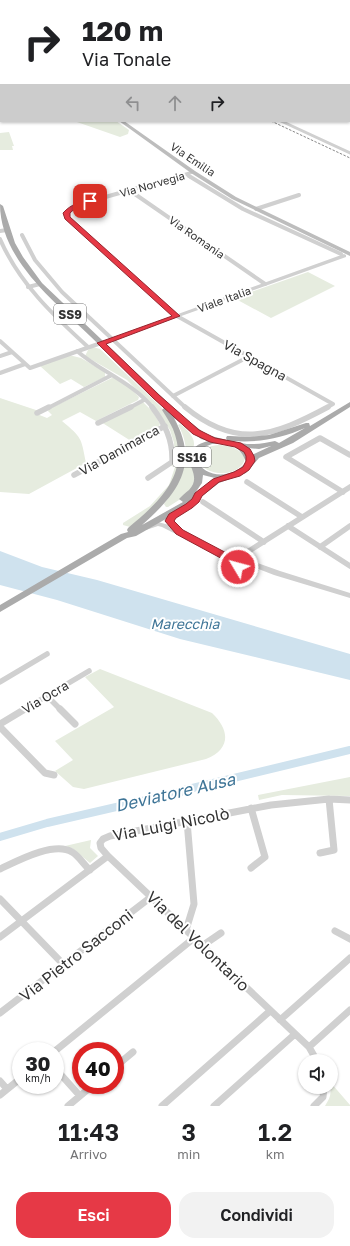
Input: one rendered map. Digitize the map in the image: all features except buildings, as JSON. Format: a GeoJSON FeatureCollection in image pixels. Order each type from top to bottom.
{"type":"FeatureCollection","features":[{"type":"Feature","properties":{"kind":"main road","name":"Via Emilia"},"geometry":{"type":"LineString","coordinates":[[122,122],[193,172],[244,204],[320,242],[334,246],[345,255]]}},
{"type":"Feature","properties":{"kind":"main road","name":"SS9"},"geometry":{"type":"LineString","coordinates":[[0,206],[4,230],[20,258],[40,284],[166,406],[193,435],[197,448]]}},
{"type":"Feature","properties":{"kind":"main road","name":"SS16"},"geometry":{"type":"LineString","coordinates":[[127,533],[141,529],[189,502],[201,498],[216,481],[225,476],[242,472],[249,465],[250,461],[289,441],[350,404]]}},
{"type":"Feature","properties":{"kind":"main road","name":"SS9"},"geometry":{"type":"LineString","coordinates":[[166,406],[196,432],[204,437],[218,441]]}},
{"type":"Feature","properties":{"kind":"main road"},"geometry":{"type":"LineString","coordinates":[[166,406],[202,429],[215,435],[231,439],[245,440],[272,438],[317,421]]}},
{"type":"Feature","properties":{"kind":"main road"},"geometry":{"type":"LineString","coordinates":[[127,533],[153,512],[166,498],[180,470],[183,454],[181,441],[166,406]]}},
{"type":"Feature","properties":{"kind":"main road","name":"SS16"},"geometry":{"type":"LineString","coordinates":[[0,609],[127,533],[150,521],[190,493],[199,482],[197,469],[192,459],[197,448],[206,443],[218,441],[259,447],[272,444],[285,439],[340,410]]}},
{"type":"Feature","properties":{"kind":"main road"},"geometry":{"type":"LineString","coordinates":[[238,445],[247,451],[250,461]]}},
{"type":"Feature","properties":{"kind":"main road","name":"SS16"},"geometry":{"type":"LineString","coordinates":[[197,469],[208,474],[225,476]]}},
{"type":"Feature","properties":{"kind":"street"},"geometry":{"type":"LineString","coordinates":[[283,122],[350,153]]}},
{"type":"Feature","properties":{"kind":"street","name":"Via Norvegia"},"geometry":{"type":"LineString","coordinates":[[66,213],[77,205],[193,172]]}},
{"type":"Feature","properties":{"kind":"street"},"geometry":{"type":"LineString","coordinates":[[186,174],[238,206],[320,242],[345,255]]}},
{"type":"Feature","properties":{"kind":"street","name":"Via Romania"},"geometry":{"type":"LineString","coordinates":[[129,190],[265,284]]}},
{"type":"Feature","properties":{"kind":"street"},"geometry":{"type":"LineString","coordinates":[[256,209],[299,195]]}},
{"type":"Feature","properties":{"kind":"street"},"geometry":{"type":"LineString","coordinates":[[283,200],[289,204]]}},
{"type":"Feature","properties":{"kind":"street"},"geometry":{"type":"LineString","coordinates":[[238,206],[244,204]]}},
{"type":"Feature","properties":{"kind":"street","name":"Via Spagna"},"geometry":{"type":"LineString","coordinates":[[66,213],[67,218],[73,224],[177,316],[333,404],[300,421],[274,432],[244,434],[220,429],[209,424],[173,396]]}},
{"type":"Feature","properties":{"kind":"street"},"geometry":{"type":"LineString","coordinates":[[22,235],[27,247],[50,279],[111,339],[173,396],[248,357]]}},
{"type":"Feature","properties":{"kind":"street"},"geometry":{"type":"LineString","coordinates":[[0,239],[4,250],[16,271],[28,287],[88,347]]}},
{"type":"Feature","properties":{"kind":"street","name":"Viale Italia"},"geometry":{"type":"LineString","coordinates":[[100,343],[345,255]]}},
{"type":"Feature","properties":{"kind":"street"},"geometry":{"type":"LineString","coordinates":[[28,287],[40,284]]}},
{"type":"Feature","properties":{"kind":"street"},"geometry":{"type":"LineString","coordinates":[[0,341],[30,368],[100,343]]}},
{"type":"Feature","properties":{"kind":"street"},"geometry":{"type":"LineString","coordinates":[[77,351],[84,358],[123,380],[144,400],[168,431],[173,448],[172,462],[148,478]]}},
{"type":"Feature","properties":{"kind":"street"},"geometry":{"type":"LineString","coordinates":[[0,356],[12,352]]}},
{"type":"Feature","properties":{"kind":"street"},"geometry":{"type":"LineString","coordinates":[[0,373],[25,364]]}},
{"type":"Feature","properties":{"kind":"street"},"geometry":{"type":"LineString","coordinates":[[37,413],[112,375]]}},
{"type":"Feature","properties":{"kind":"street"},"geometry":{"type":"LineString","coordinates":[[98,423],[144,400]]}},
{"type":"Feature","properties":{"kind":"street","name":"Via Danimarca"},"geometry":{"type":"LineString","coordinates":[[74,475],[165,426]]}},
{"type":"Feature","properties":{"kind":"street"},"geometry":{"type":"LineString","coordinates":[[343,492],[286,457],[320,438],[350,455]]}},
{"type":"Feature","properties":{"kind":"street"},"geometry":{"type":"LineString","coordinates":[[247,482],[302,517]]}},
{"type":"Feature","properties":{"kind":"street"},"geometry":{"type":"LineString","coordinates":[[141,529],[161,524],[180,532],[232,560],[234,565],[241,568],[246,567],[249,551],[350,487]]}},
{"type":"Feature","properties":{"kind":"street"},"geometry":{"type":"LineString","coordinates":[[180,532],[171,523],[170,518],[201,498],[264,542]]}},
{"type":"Feature","properties":{"kind":"street"},"geometry":{"type":"LineString","coordinates":[[288,526],[350,566]]}},
{"type":"Feature","properties":{"kind":"street"},"geometry":{"type":"LineString","coordinates":[[320,547],[350,526]]}},
{"type":"Feature","properties":{"kind":"street"},"geometry":{"type":"LineString","coordinates":[[232,560],[237,557],[247,559],[277,573],[350,596]]}},
{"type":"Feature","properties":{"kind":"street"},"geometry":{"type":"LineString","coordinates":[[0,682],[47,654]]}},
{"type":"Feature","properties":{"kind":"street","name":"Via Ocra"},"geometry":{"type":"LineString","coordinates":[[0,725],[89,671]]}},
{"type":"Feature","properties":{"kind":"street"},"geometry":{"type":"LineString","coordinates":[[47,696],[75,724]]}},
{"type":"Feature","properties":{"kind":"street"},"geometry":{"type":"LineString","coordinates":[[0,725],[45,773],[54,775]]}},
{"type":"Feature","properties":{"kind":"street"},"geometry":{"type":"LineString","coordinates":[[320,853],[334,850],[329,799]]}},
{"type":"Feature","properties":{"kind":"street","name":"Via Luigi Nicolò"},"geometry":{"type":"LineString","coordinates":[[101,848],[100,842],[110,836],[251,808],[329,799],[350,800]]}},
{"type":"Feature","properties":{"kind":"street"},"geometry":{"type":"LineString","coordinates":[[251,808],[265,857],[251,868]]}},
{"type":"Feature","properties":{"kind":"street"},"geometry":{"type":"LineString","coordinates":[[186,930],[194,904],[187,821]]}},
{"type":"Feature","properties":{"kind":"street"},"geometry":{"type":"LineString","coordinates":[[0,869],[26,858],[58,848],[72,852],[90,870]]}},
{"type":"Feature","properties":{"kind":"street","name":"Via del Volontario"},"geometry":{"type":"LineString","coordinates":[[101,848],[309,1047],[313,1054]]}},
{"type":"Feature","properties":{"kind":"street"},"geometry":{"type":"LineString","coordinates":[[0,937],[108,856]]}},
{"type":"Feature","properties":{"kind":"street","name":"Via Pietro Sacconi"},"geometry":{"type":"LineString","coordinates":[[0,1014],[151,897]]}},
{"type":"Feature","properties":{"kind":"street"},"geometry":{"type":"LineString","coordinates":[[0,899],[63,964]]}},
{"type":"Feature","properties":{"kind":"street"},"geometry":{"type":"LineString","coordinates":[[335,931],[350,939]]}},
{"type":"Feature","properties":{"kind":"street"},"geometry":{"type":"LineString","coordinates":[[202,946],[221,934]]}},
{"type":"Feature","properties":{"kind":"street"},"geometry":{"type":"LineString","coordinates":[[64,1044],[194,938]]}},
{"type":"Feature","properties":{"kind":"street"},"geometry":{"type":"LineString","coordinates":[[280,1020],[350,958]]}},
{"type":"Feature","properties":{"kind":"street"},"geometry":{"type":"LineString","coordinates":[[309,1047],[350,1010]]}},
{"type":"Feature","properties":{"kind":"street"},"geometry":{"type":"LineString","coordinates":[[162,1106],[270,1011]]}},
{"type":"Feature","properties":{"kind":"street"},"geometry":{"type":"LineString","coordinates":[[214,1106],[295,1034]]}},
{"type":"Feature","properties":{"kind":"street"},"geometry":{"type":"LineString","coordinates":[[124,1059],[132,1052]]}},
{"type":"Feature","properties":{"kind":"street"},"geometry":{"type":"LineString","coordinates":[[64,1078],[80,1096]]}},
{"type":"Feature","properties":{"kind":"street"},"geometry":{"type":"LineString","coordinates":[[0,1081],[3,1092],[12,1085]]}},
{"type":"Feature","properties":{"kind":"street"},"geometry":{"type":"LineString","coordinates":[[68,1106],[82,1094]]}},
{"type":"Feature","properties":{"kind":"street"},"geometry":{"type":"LineString","coordinates":[[314,1106],[323,1094]]}},
{"type":"Feature","properties":{"kind":"shaded area"},"geometry":{"type":"Polygon","coordinates":[[[77,122],[117,122],[129,130],[128,134],[120,137],[77,122]]]}},
{"type":"Feature","properties":{"kind":"shaded area"},"geometry":{"type":"Polygon","coordinates":[[[9,132],[14,146],[12,146],[13,150],[0,150],[0,133],[9,132]]]}},
{"type":"Feature","properties":{"kind":"shaded area"},"geometry":{"type":"Polygon","coordinates":[[[308,272],[335,286],[271,318],[234,298],[308,272]]]}},
{"type":"Feature","properties":{"kind":"shaded area"},"geometry":{"type":"Polygon","coordinates":[[[93,347],[100,349],[160,406],[167,414],[178,434],[180,465],[164,498],[130,527],[123,525],[123,523],[150,506],[169,485],[175,467],[171,466],[174,462],[174,443],[170,430],[156,410],[127,380],[85,356],[88,350],[93,347]]]}},
{"type":"Feature","properties":{"kind":"shaded area"},"geometry":{"type":"Polygon","coordinates":[[[69,355],[81,358],[105,372],[105,377],[84,387],[71,379],[60,384],[40,366],[69,355]]]}},
{"type":"Feature","properties":{"kind":"shaded area"},"geometry":{"type":"Polygon","coordinates":[[[114,377],[126,384],[139,397],[138,400],[96,421],[80,412],[62,421],[80,439],[86,463],[29,494],[0,492],[0,398],[39,411],[37,414],[47,418],[52,415],[48,411],[49,409],[114,377]]]}},
{"type":"Feature","properties":{"kind":"shaded area"},"geometry":{"type":"Polygon","coordinates":[[[143,402],[153,412],[160,424],[158,427],[131,441],[101,422],[143,402]]]}},
{"type":"Feature","properties":{"kind":"shaded area"},"geometry":{"type":"Polygon","coordinates":[[[180,424],[192,436],[194,442],[189,458],[197,480],[187,495],[166,507],[164,504],[181,476],[186,456],[186,446],[178,425],[180,424]]]}},
{"type":"Feature","properties":{"kind":"shaded area"},"geometry":{"type":"Polygon","coordinates":[[[218,445],[230,446],[237,449],[243,455],[245,458],[242,465],[237,470],[222,473],[214,472],[201,465],[197,459],[202,450],[218,445]]]}},
{"type":"Feature","properties":{"kind":"shaded area"},"geometry":{"type":"Polygon","coordinates":[[[100,669],[212,713],[218,719],[225,732],[224,745],[214,755],[206,759],[84,789],[73,787],[55,771],[73,760],[55,741],[114,707],[85,677],[100,669]]]}},
{"type":"Feature","properties":{"kind":"shaded area"},"geometry":{"type":"Polygon","coordinates":[[[350,777],[350,796],[282,795],[259,800],[258,795],[350,777]]]}},
{"type":"Feature","properties":{"kind":"shaded area"},"geometry":{"type":"Polygon","coordinates":[[[91,840],[90,848],[98,856],[90,863],[72,848],[65,846],[91,840]]]}},
{"type":"Feature","properties":{"kind":"shaded area"},"geometry":{"type":"Polygon","coordinates":[[[338,1091],[350,1106],[325,1106],[331,1094],[338,1094],[338,1091]]]}},
{"type":"Feature","properties":{"kind":"water","name":"Marecchia"},"geometry":{"type":"Polygon","coordinates":[[[0,551],[42,567],[97,580],[350,654],[350,680],[180,639],[57,600],[0,585],[0,551]]]}},
{"type":"Feature","properties":{"kind":"waterway","name":"Deviatore Ausa"},"geometry":{"type":"LineString","coordinates":[[0,837],[47,823],[181,792],[184,790],[350,750]]}},
{"type":"Feature","properties":{"kind":"railway"},"geometry":{"type":"LineString","coordinates":[[273,122],[350,158]]}},
{"type":"Feature","properties":{"kind":"route"},"geometry":{"type":"LineString","coordinates":[[90,201],[77,205],[71,209],[66,213],[67,218],[177,316],[100,343],[156,396],[168,405],[179,418],[196,432],[213,440],[238,445],[247,451],[250,456],[249,465],[242,472],[225,476],[216,481],[198,494],[196,500],[189,506],[170,518],[172,525],[180,532],[232,560],[232,564],[238,567]]}}]}
